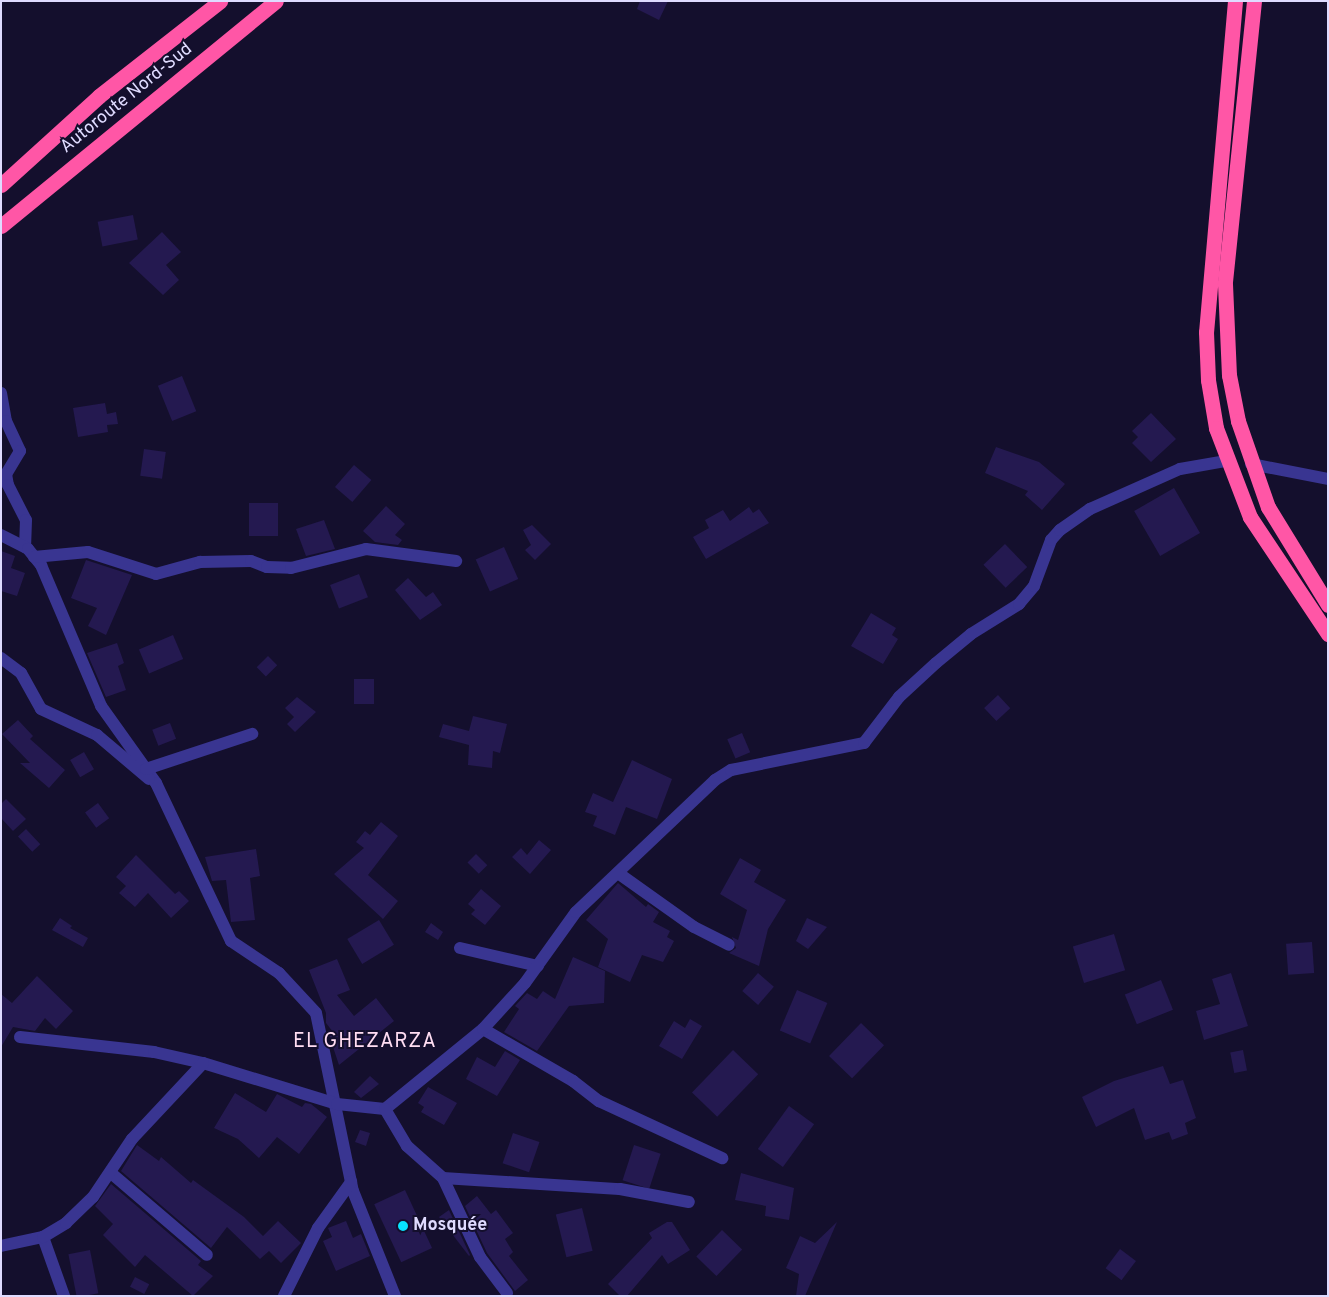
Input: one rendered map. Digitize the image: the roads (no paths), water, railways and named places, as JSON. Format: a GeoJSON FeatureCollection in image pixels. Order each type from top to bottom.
{"type":"FeatureCollection","features":[{"type":"Feature","properties":{"kind":"highway","name":"Autoroute Nord-Sud"},"geometry":{"type":"LineString","coordinates":[[1,185],[99,96],[220,1]]}},
{"type":"Feature","properties":{"kind":"highway","name":"Autoroute Nord-Sud"},"geometry":{"type":"LineString","coordinates":[[1,226],[276,1]]}},
{"type":"Feature","properties":{"kind":"highway"},"geometry":{"type":"LineString","coordinates":[[1236,1],[1206,332],[1208,380],[1226,461],[1250,518],[1328,634]]}},
{"type":"Feature","properties":{"kind":"highway"},"geometry":{"type":"LineString","coordinates":[[1254,1],[1225,312],[1229,375],[1251,464],[1290,547],[1328,605]]}},
{"type":"Feature","properties":{"kind":"street"},"geometry":{"type":"LineString","coordinates":[[1,393],[6,421],[20,451],[6,474],[8,485],[26,520],[25,547]]}},
{"type":"Feature","properties":{"kind":"street"},"geometry":{"type":"LineString","coordinates":[[20,1037],[154,1052],[203,1062],[337,1104],[385,1110],[483,1030],[538,966],[576,912],[687,804],[731,770],[864,743],[900,697],[936,663],[971,634],[1019,604],[1038,580],[1051,540],[1090,509],[1186,466],[1226,461]]}},
{"type":"Feature","properties":{"kind":"street"},"geometry":{"type":"LineString","coordinates":[[1251,464],[1328,479]]}},
{"type":"Feature","properties":{"kind":"street"},"geometry":{"type":"LineString","coordinates":[[1,535],[25,547],[34,557],[101,706],[156,783],[231,941],[279,973],[316,1013],[337,1104],[351,1182],[395,1296]]}},
{"type":"Feature","properties":{"kind":"street"},"geometry":{"type":"LineString","coordinates":[[34,557],[88,552],[156,574],[200,562],[251,561],[267,567],[291,568],[366,549],[456,561]]}},
{"type":"Feature","properties":{"kind":"street"},"geometry":{"type":"LineString","coordinates":[[1,658],[21,674],[41,709],[97,735],[138,773],[156,783]]}},
{"type":"Feature","properties":{"kind":"street"},"geometry":{"type":"LineString","coordinates":[[146,769],[252,734]]}},
{"type":"Feature","properties":{"kind":"street"},"geometry":{"type":"LineString","coordinates":[[618,872],[694,927],[729,945]]}},
{"type":"Feature","properties":{"kind":"street"},"geometry":{"type":"LineString","coordinates":[[460,948],[538,966]]}},
{"type":"Feature","properties":{"kind":"street"},"geometry":{"type":"LineString","coordinates":[[483,1030],[573,1081],[599,1102],[722,1158]]}},
{"type":"Feature","properties":{"kind":"street"},"geometry":{"type":"LineString","coordinates":[[1,1246],[43,1237],[66,1223],[111,1173],[132,1139],[203,1062]]}},
{"type":"Feature","properties":{"kind":"street"},"geometry":{"type":"LineString","coordinates":[[385,1110],[407,1146],[443,1178],[480,1257],[507,1293]]}},
{"type":"Feature","properties":{"kind":"street"},"geometry":{"type":"LineString","coordinates":[[111,1173],[207,1255]]}},
{"type":"Feature","properties":{"kind":"street"},"geometry":{"type":"LineString","coordinates":[[443,1178],[620,1189],[689,1202]]}},
{"type":"Feature","properties":{"kind":"street"},"geometry":{"type":"LineString","coordinates":[[284,1296],[318,1228],[351,1182]]}},
{"type":"Feature","properties":{"kind":"street"},"geometry":{"type":"LineString","coordinates":[[43,1237],[64,1296]]}},
{"type":"Feature","properties":{"kind":"place","name":"Mosquée"},"geometry":{"type":"Point","coordinates":[403,1226]}},
{"type":"Feature","properties":{"kind":"district","name":"EL GHEZARZA"},"geometry":{"type":"Point","coordinates":[365,1042]}}]}
